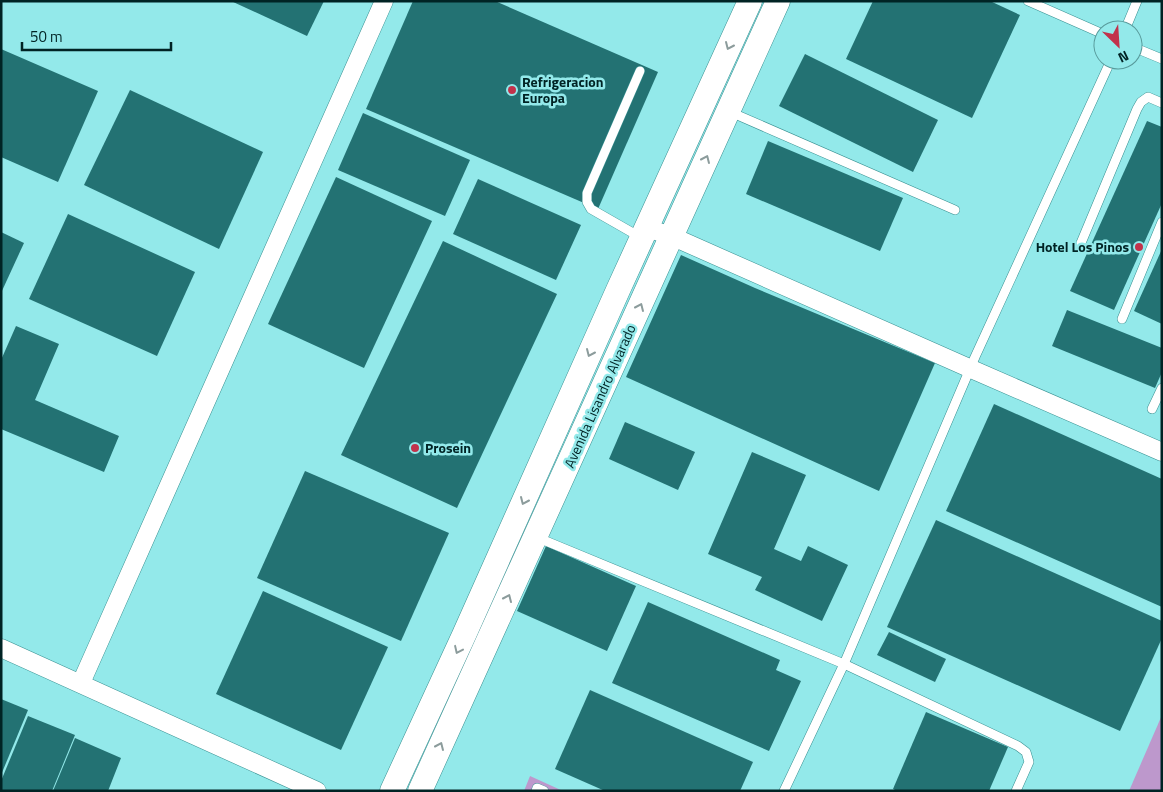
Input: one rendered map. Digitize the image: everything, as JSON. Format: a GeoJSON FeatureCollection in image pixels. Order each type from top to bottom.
{"type":"FeatureCollection","features":[{"type":"Feature","properties":{"kind":"street"},"geometry":{"type":"LineString","coordinates":[[81,684],[384,1]]}},
{"type":"Feature","properties":{"kind":"street","name":"Avenida Lisandro Alvarado"},"geometry":{"type":"LineString","coordinates":[[392,791],[750,1]]}},
{"type":"Feature","properties":{"kind":"street","name":"Avenida Lisandro Alvarado"},"geometry":{"type":"LineString","coordinates":[[420,791],[778,1]]}},
{"type":"Feature","properties":{"kind":"street"},"geometry":{"type":"LineString","coordinates":[[644,233],[672,236],[1162,452]]}},
{"type":"Feature","properties":{"kind":"street"},"geometry":{"type":"LineString","coordinates":[[1,648],[317,791]]}},
{"type":"Feature","properties":{"kind":"lane"},"geometry":{"type":"LineString","coordinates":[[1028,1],[1093,30]]}},
{"type":"Feature","properties":{"kind":"lane"},"geometry":{"type":"LineString","coordinates":[[1129,20],[1137,1]]}},
{"type":"Feature","properties":{"kind":"lane"},"geometry":{"type":"LineString","coordinates":[[1143,51],[1162,59]]}},
{"type":"Feature","properties":{"kind":"lane"},"geometry":{"type":"LineString","coordinates":[[640,70],[587,193],[587,202],[591,209],[644,233]]}},
{"type":"Feature","properties":{"kind":"lane"},"geometry":{"type":"LineString","coordinates":[[784,791],[844,664],[969,368],[1106,70]]}},
{"type":"Feature","properties":{"kind":"lane"},"geometry":{"type":"LineString","coordinates":[[1081,243],[1136,109],[1141,102],[1148,98],[1162,103]]}},
{"type":"Feature","properties":{"kind":"lane"},"geometry":{"type":"LineString","coordinates":[[728,111],[955,210]]}},
{"type":"Feature","properties":{"kind":"lane"},"geometry":{"type":"LineString","coordinates":[[1122,319],[1162,222]]}},
{"type":"Feature","properties":{"kind":"lane"},"geometry":{"type":"LineString","coordinates":[[1152,409],[1162,388]]}},
{"type":"Feature","properties":{"kind":"lane"},"geometry":{"type":"LineString","coordinates":[[536,537],[844,664],[1018,746],[1026,752],[1029,762],[1016,791]]}},
{"type":"Feature","properties":{"kind":"lane"},"geometry":{"type":"LineString","coordinates":[[536,791],[538,788],[544,791]]}},
{"type":"Feature","properties":{"kind":"shaded area"},"geometry":{"type":"Polygon","coordinates":[[[1162,715],[1162,791],[1129,791],[1162,715]]]}},
{"type":"Feature","properties":{"kind":"shaded area"},"geometry":{"type":"Polygon","coordinates":[[[530,776],[563,791],[524,791],[530,776]]]}},
{"type":"Feature","properties":{"kind":"building"},"geometry":{"type":"Polygon","coordinates":[[[231,1],[324,1],[307,36],[231,1]]]}},
{"type":"Feature","properties":{"kind":"building","name":"Refrigeracion Europa"},"geometry":{"type":"Polygon","coordinates":[[[413,1],[495,1],[658,72],[598,209],[366,109],[413,1]]]}},
{"type":"Feature","properties":{"kind":"building"},"geometry":{"type":"Polygon","coordinates":[[[873,1],[990,1],[1020,15],[972,118],[846,59],[873,1]]]}},
{"type":"Feature","properties":{"kind":"building"},"geometry":{"type":"Polygon","coordinates":[[[1,49],[98,91],[58,182],[1,157],[1,49]]]}},
{"type":"Feature","properties":{"kind":"building"},"geometry":{"type":"Polygon","coordinates":[[[805,54],[938,120],[913,172],[779,106],[805,54]]]}},
{"type":"Feature","properties":{"kind":"building"},"geometry":{"type":"Polygon","coordinates":[[[130,90],[263,152],[219,249],[84,185],[130,90]]]}},
{"type":"Feature","properties":{"kind":"building"},"geometry":{"type":"Polygon","coordinates":[[[363,113],[470,160],[445,216],[338,170],[363,113]]]}},
{"type":"Feature","properties":{"kind":"building"},"geometry":{"type":"Polygon","coordinates":[[[1147,121],[1162,127],[1162,203],[1114,310],[1070,291],[1147,121]]]}},
{"type":"Feature","properties":{"kind":"building"},"geometry":{"type":"Polygon","coordinates":[[[768,141],[903,198],[880,251],[746,194],[768,141]]]}},
{"type":"Feature","properties":{"kind":"building"},"geometry":{"type":"Polygon","coordinates":[[[336,177],[432,221],[364,368],[268,324],[336,177]]]}},
{"type":"Feature","properties":{"kind":"building"},"geometry":{"type":"Polygon","coordinates":[[[478,179],[581,225],[556,280],[453,234],[478,179]]]}},
{"type":"Feature","properties":{"kind":"building"},"geometry":{"type":"Polygon","coordinates":[[[68,214],[195,272],[157,356],[29,299],[68,214]]]}},
{"type":"Feature","properties":{"kind":"building"},"geometry":{"type":"Polygon","coordinates":[[[1,232],[24,243],[1,293],[1,232]]]}},
{"type":"Feature","properties":{"kind":"building"},"geometry":{"type":"Polygon","coordinates":[[[443,241],[557,294],[457,508],[341,455],[443,241]]]}},
{"type":"Feature","properties":{"kind":"building"},"geometry":{"type":"Polygon","coordinates":[[[1162,249],[1162,324],[1134,311],[1162,249]]]}},
{"type":"Feature","properties":{"kind":"building"},"geometry":{"type":"Polygon","coordinates":[[[681,255],[935,363],[879,491],[626,377],[681,255]]]}},
{"type":"Feature","properties":{"kind":"building"},"geometry":{"type":"Polygon","coordinates":[[[1067,310],[1162,348],[1162,372],[1155,388],[1052,346],[1067,310]]]}},
{"type":"Feature","properties":{"kind":"building"},"geometry":{"type":"Polygon","coordinates":[[[16,326],[59,344],[35,400],[119,436],[104,472],[1,429],[1,360],[16,326]]]}},
{"type":"Feature","properties":{"kind":"building"},"geometry":{"type":"Polygon","coordinates":[[[994,404],[1162,479],[1162,607],[946,511],[994,404]]]}},
{"type":"Feature","properties":{"kind":"building"},"geometry":{"type":"Polygon","coordinates":[[[625,422],[695,452],[678,490],[609,459],[625,422]]]}},
{"type":"Feature","properties":{"kind":"building"},"geometry":{"type":"Polygon","coordinates":[[[752,452],[806,475],[774,549],[801,561],[808,546],[848,565],[822,621],[755,590],[762,577],[708,554],[752,452]]]}},
{"type":"Feature","properties":{"kind":"building"},"geometry":{"type":"Polygon","coordinates":[[[305,471],[449,533],[401,641],[257,578],[305,471]]]}},
{"type":"Feature","properties":{"kind":"building"},"geometry":{"type":"Polygon","coordinates":[[[936,520],[1162,621],[1162,638],[1120,731],[887,627],[936,520]]]}},
{"type":"Feature","properties":{"kind":"building"},"geometry":{"type":"Polygon","coordinates":[[[546,546],[636,586],[607,651],[517,611],[546,546]]]}},
{"type":"Feature","properties":{"kind":"building"},"geometry":{"type":"Polygon","coordinates":[[[263,591],[388,647],[341,750],[216,694],[263,591]]]}},
{"type":"Feature","properties":{"kind":"building"},"geometry":{"type":"Polygon","coordinates":[[[648,602],[780,660],[776,670],[801,681],[769,751],[612,683],[648,602]]]}},
{"type":"Feature","properties":{"kind":"building"},"geometry":{"type":"Polygon","coordinates":[[[889,632],[946,659],[935,682],[877,655],[889,632]]]}},
{"type":"Feature","properties":{"kind":"building"},"geometry":{"type":"Polygon","coordinates":[[[590,690],[753,762],[740,791],[605,791],[555,769],[590,690]]]}},
{"type":"Feature","properties":{"kind":"building"},"geometry":{"type":"Polygon","coordinates":[[[1,699],[28,710],[1,775],[1,699]]]}},
{"type":"Feature","properties":{"kind":"building"},"geometry":{"type":"Polygon","coordinates":[[[926,712],[1008,747],[989,791],[897,791],[893,789],[926,712]]]}},
{"type":"Feature","properties":{"kind":"building"},"geometry":{"type":"Polygon","coordinates":[[[28,716],[75,735],[52,791],[1,791],[1,781],[28,716]]]}},
{"type":"Feature","properties":{"kind":"building"},"geometry":{"type":"Polygon","coordinates":[[[75,738],[121,758],[108,791],[53,791],[75,738]]]}},
{"type":"Feature","properties":{"kind":"place","name":"Refrigeracion Europa"},"geometry":{"type":"Point","coordinates":[512,90]}},
{"type":"Feature","properties":{"kind":"place","name":"Hotel Los Pinos"},"geometry":{"type":"Point","coordinates":[1139,247]}},
{"type":"Feature","properties":{"kind":"place","name":"Prosein"},"geometry":{"type":"Point","coordinates":[415,448]}}]}
